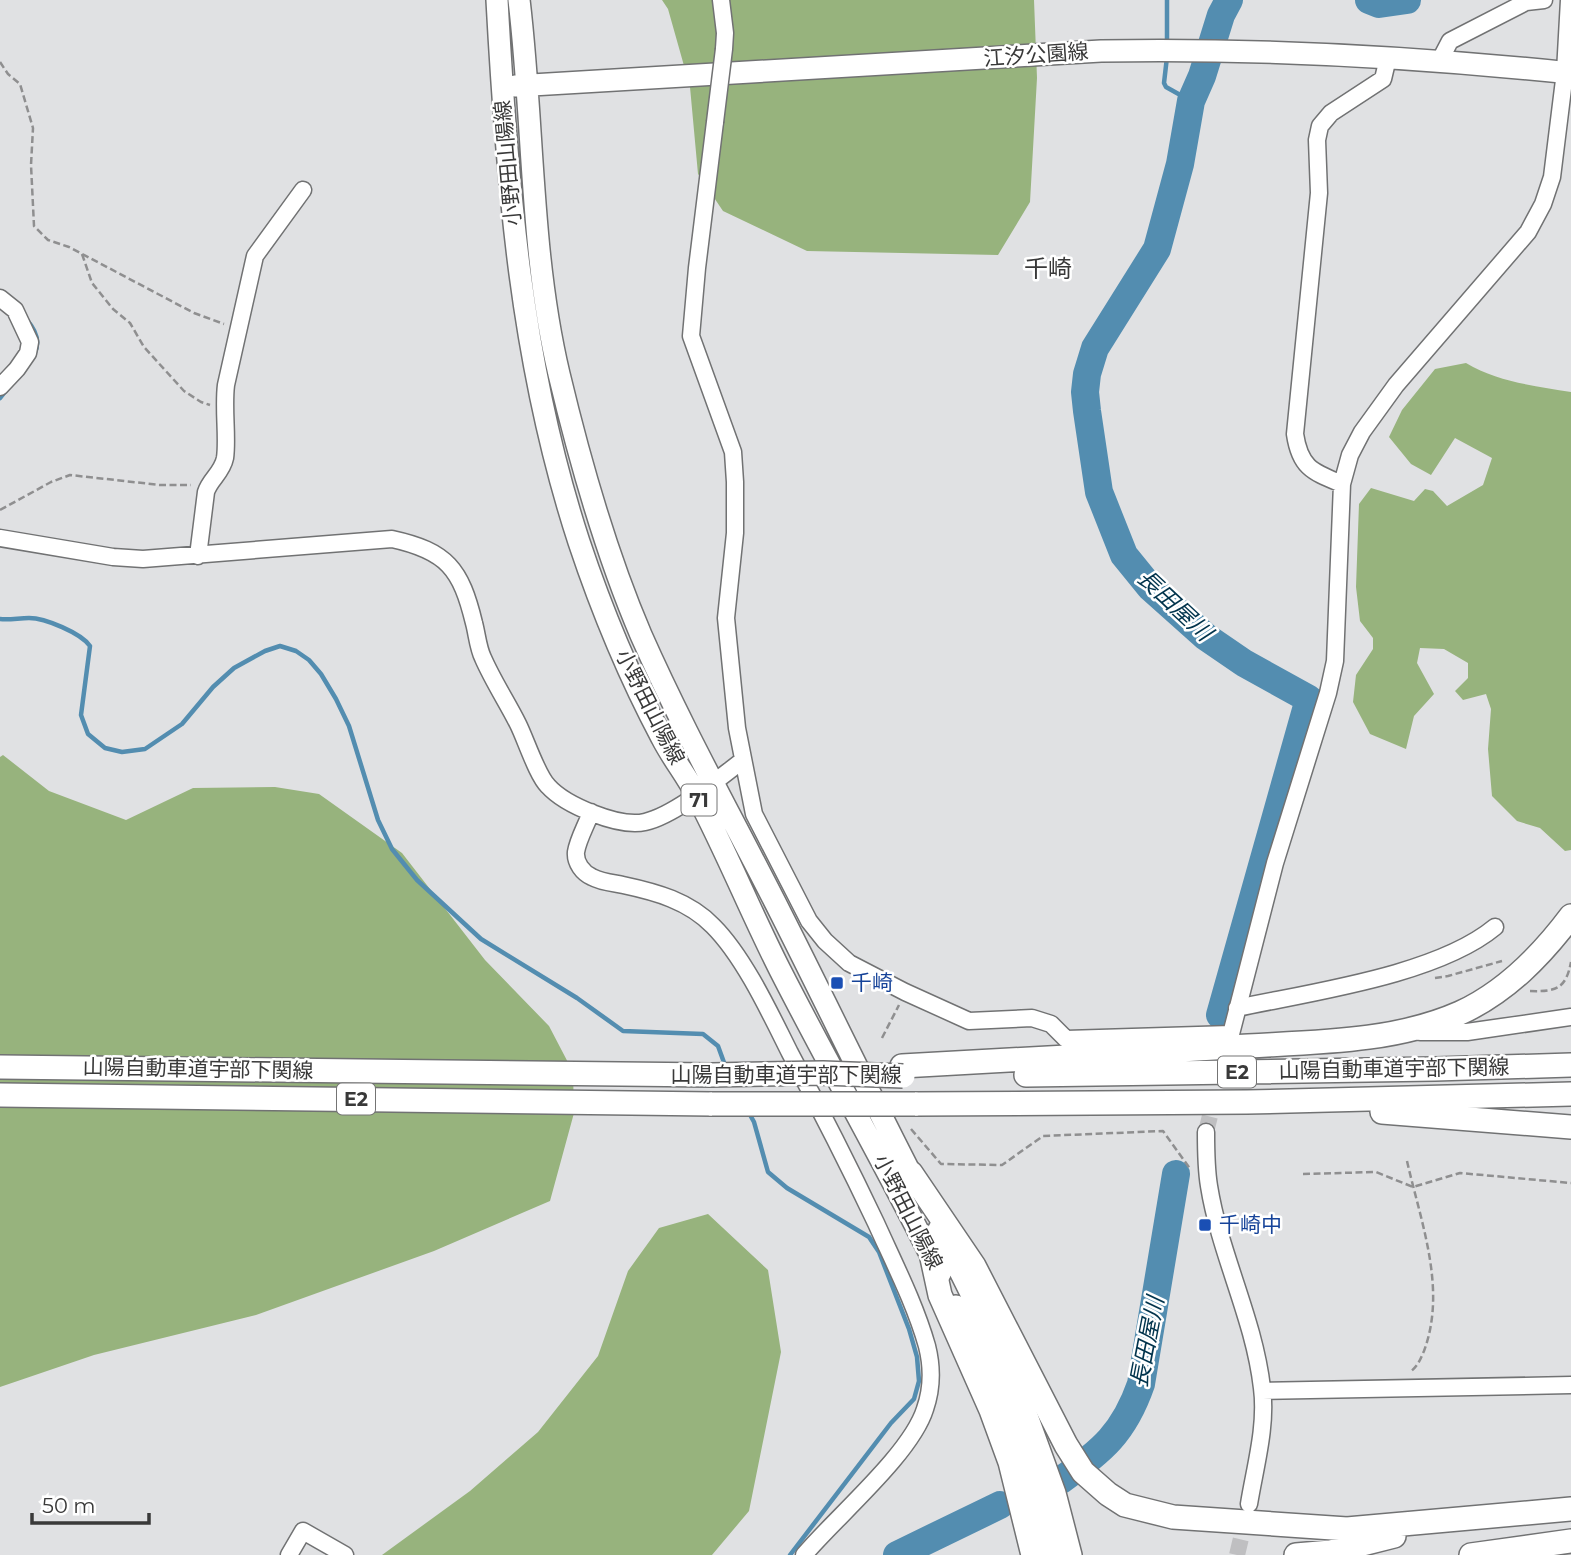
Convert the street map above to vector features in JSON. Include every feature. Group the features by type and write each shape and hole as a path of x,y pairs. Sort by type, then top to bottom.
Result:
{"highway":[{"path":"903,1071 1321,1042 1432,1024 1461,1013 1500,990 1535,959 1571,916"},
{"name":"山陽自動車道宇部下関線","path":"0,1067 711,1075 903,1071 1435,1069 1571,1065"},
{"name":"山陽自動車道宇部下関線","path":"0,1095 915,1104 1247,1102 1571,1094"},
{"path":"1247,1102 1571,1127"},
{"path":"911,1173 974,1266 1066,1445 1083,1472 1125,1505 1193,1519 1347,1529 1571,1509"},
{"path":"932,1258 940,1295 992,1410 1010,1462 1033,1555"},
{"path":"1296,1555 1331,1552 1462,1519"},
{"path":"1471,1555 1571,1541"}],"main road":[{"name":"小野田山陽線","path":"498,0 510,198 525,321 545,422 579,542 618,643 662,739 704,789 780,912 1014,1380 1055,1493 1071,1555"},
{"name":"小野田山陽線","path":"519,0 535,196 558,370 582,466 605,539 704,789 780,970 978,1350 1037,1496 1051,1555"},
{"name":"江汐公園線","path":"502,86 1147,50 1275,51 1568,73"}],"street":[{"path":"721,0 724,49 691,336 733,452 735,533 726,618 737,728 754,814 809,921 825,941 849,963 969,1021 1032,1018 1051,1024 1066,1039 1231,1034 1275,863 1328,693 1335,661 1342,484 1350,455 1362,432 1395,385 1528,232 1543,204 1552,177 1568,73 1569,0"},
{"path":"1439,62 1450,41 1526,2 1544,0"},
{"path":"1342,484 1306,466 1297,447 1295,434 1319,193 1317,140 1320,126 1331,113 1384,79 1388,58"},
{"path":"198,556 209,485 218,477 225,458 224,404 237,328 255,256 303,190"},
{"path":"0,298 15,310 30,342 22,361 0,387"},
{"path":"0,538 113,557 143,559 392,539 417,544 445,560 458,576 469,601 482,657 547,785 560,796 619,823 645,822 662,815 704,789 743,760"},
{"path":"592,812 576,851 577,861 583,871 593,878 644,890 699,912 731,947 765,1004 835,1137 895,1265 926,1344 931,1377 928,1398 911,1437 804,1555"},
{"path":"1237,1008 1377,977 1431,961 1477,942 1495,927"},
{"path":"1400,1031 1467,1032 1571,1017"},
{"path":"1206,1132 1208,1184 1220,1235 1254,1338 1263,1391 1262,1427 1249,1504"},
{"path":"1263,1391 1571,1385"},
{"path":"289,1555 303,1531 345,1555"}],"path":[{"path":"0,62 8,74 20,84 33,128 31,165 34,226 48,240 82,254 194,313 237,328"},
{"path":"82,254 92,283 113,309 130,323 144,347 184,391 201,402 214,406 224,404"},
{"path":"0,510 51,482 70,475 160,485 209,485"},
{"path":"1523,991 1542,992 1560,987 1565,983 1571,962"},
{"path":"882,1038 905,992"},
{"path":"911,1129 941,1164 1002,1165 1043,1136 1163,1131 1212,1200"},
{"path":"1387,1388 1417,1367 1432,1329 1434,1296 1430,1256 1407,1161"},
{"path":"1303,1174 1376,1172 1413,1188 1460,1173 1571,1183"}],"green space":[{"path":"662,0 1034,0 1037,78 1030,202 998,255 807,251 723,211 698,174 690,87 668,9"},
{"path":"1466,363 1504,379 1571,392 1571,850 1565,851 1540,828 1517,821 1492,796 1488,749 1491,709 1486,694 1463,700 1455,691 1468,678 1468,663 1444,649 1420,648 1417,663 1434,694 1414,716 1406,749 1370,734 1353,702 1356,675 1373,649 1373,638 1360,621 1356,587 1359,504 1371,488 1414,501 1425,489 1433,491 1447,506 1483,485 1492,458 1455,438 1431,475 1411,464 1389,437 1402,410 1435,369"},
{"path":"3,755 49,791 126,820 193,788 275,787 319,794 402,853 485,960 549,1026 573,1072 574,1113 550,1201 434,1251 256,1315 94,1355 0,1387 0,757"},
{"path":"708,1214 768,1270 781,1352 749,1511 712,1555 382,1555 470,1491 538,1432 598,1356 628,1271 659,1228"}],"waterway":[{"path":"1167,0 1167,45"},
{"name":"長田屋川","path":"1220,1015 1309,699 1244,663 1206,637 1150,587 1124,555 1099,492 1085,392 1095,348 1157,249 1180,164 1191,101 1202,76 1221,15 1229,0"},
{"name":"長田屋川","path":"1369,0 1379,4 1407,0"},
{"path":"1167,57 1164,83 1166,87 1191,101"},
{"path":"26,319 36,336 34,355"},
{"path":"0,398 7,389"},
{"path":"0,619 29,618 44,621 71,631 90,646 81,715 88,734 105,748 122,752 145,749 182,724 213,687 234,668 280,646 296,651 309,660 321,674 336,699 349,726 378,820 392,849 417,880 481,939 577,998 623,1031 703,1034 718,1046 726,1068"},
{"path":"749,1113 768,1172 787,1188 869,1237 879,1252 917,1357 919,1381 914,1399 891,1423 790,1555"},
{"name":"長田屋川","path":"1061,1480 1110,1440 1127,1416 1141,1384 1176,1174"},
{"name":"長田屋川","path":"897,1555 1000,1505"}],"tunnel":[{"path":"1206,1132 1223,1063"},
{"path":"1237,1555 1247,1513"}],"place":[{"name":"千崎","path":"837,983"},
{"name":"千崎中","path":"1205,1225"}],"district":[{"name":"千崎","path":"1048,269"}]}
